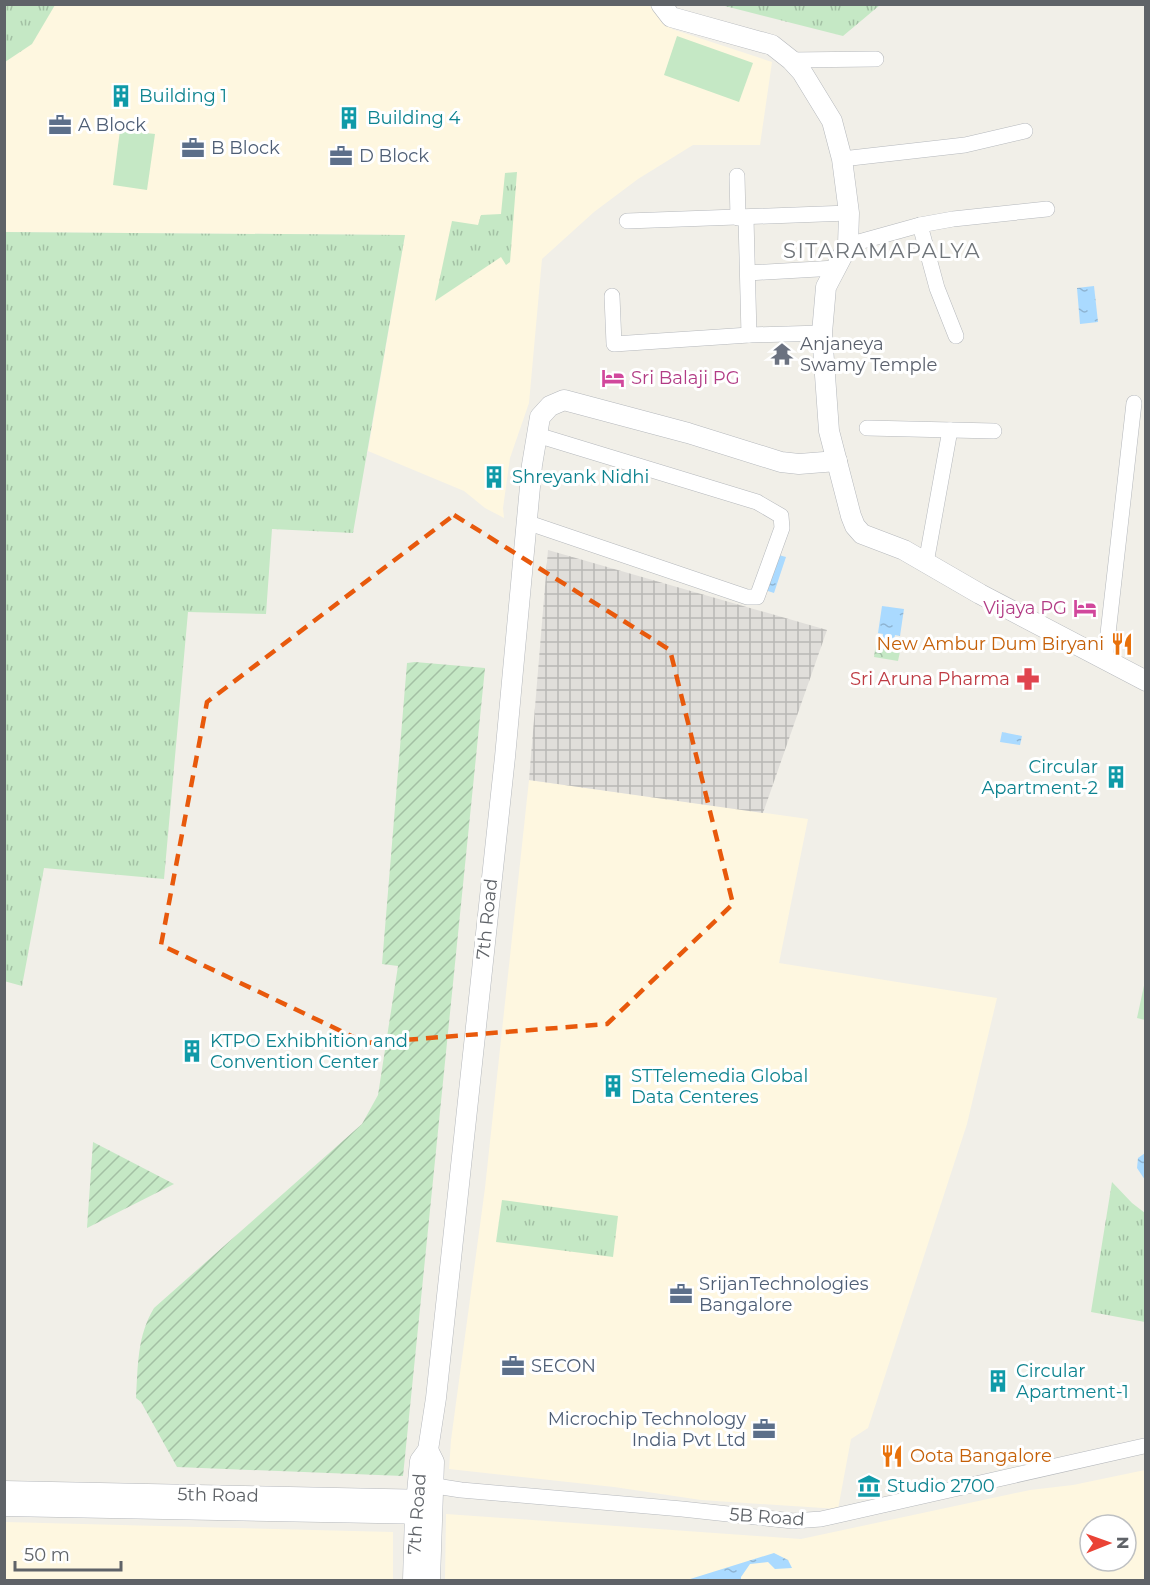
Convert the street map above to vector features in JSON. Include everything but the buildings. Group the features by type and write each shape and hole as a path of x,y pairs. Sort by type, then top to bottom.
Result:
{"street":[{"path":"661,4 671,16 772,45 802,72 832,121 842,159 849,213 848,245 826,286 822,333 829,430 855,526 862,534 904,550 980,594 1146,681"},
{"path":"791,60 876,58"},
{"path":"842,159 965,145 1025,131"},
{"path":"737,176 748,273 749,335"},
{"path":"848,245 920,225 953,219 1047,209"},
{"path":"627,221 849,213"},
{"path":"920,225 937,288 956,336"},
{"path":"748,273 836,267"},
{"path":"612,296 614,344 749,335 822,333"},
{"name":"7th Road","path":"430,1581 420,1461 428,1450 438,1374 505,757 531,465 540,417 550,406 564,400 688,433 781,462 798,464 837,461"},
{"path":"1105,660 1134,403"},
{"path":"867,428 994,431"},
{"path":"926,563 950,430"},
{"path":"526,522 747,597 757,597 782,528 781,516 757,502 537,435"},
{"name":"5B Road","path":"424,1499 461,1490 682,1509 799,1522 832,1517 1145,1446"},
{"name":"5th Road","path":"4,1491 62,1499"},
{"name":"5th Road","path":"4,1506 62,1499 424,1499"},
{"name":"7th Road","path":"413,1581 424,1499"}],"highlighted area":[{"path":"454,515 670,650 733,904 607,1024 366,1043 161,945 207,702"}],"shaded area":[{"path":"5,5 653,5 661,20 672,29 772,62 760,145 693,145 638,179 594,212 542,259 529,403 510,458 503,508 504,518 485,508 464,491 368,451 405,235 5,232"},
{"path":"548,550 827,630 763,813 529,780"},
{"path":"529,780 808,819 779,963 997,998 967,1124 868,1428 851,1439 838,1509 701,1500 614,1487 449,1469 485,1188"},
{"path":"1145,1470 1145,1580 445,1580 446,1514 801,1539 1030,1490 1073,1485"},
{"path":"5,1522 393,1532 393,1580 5,1580"}],"green space":[{"path":"5,4 55,5 32,44 5,62"},
{"path":"880,4 843,36 721,5"},
{"path":"677,36 753,63 739,102 664,75"},
{"path":"120,130 155,134 147,190 113,185"},
{"path":"517,172 510,262 506,265 501,257 435,301 452,221 478,225 481,215 501,214 505,173"},
{"path":"4,232 405,235 353,533 272,529 266,614 188,612 164,879 44,868 22,986 4,981"},
{"path":"876,643 901,647 898,661 874,657"},
{"path":"407,663 485,668 403,1476 177,1467 141,1402 136,1398 141,1340 148,1319 154,1308 362,1124 378,1095 398,966 382,964"},
{"path":"1145,981 1146,1020 1137,1018"},
{"path":"93,1142 174,1184 87,1228"},
{"path":"1112,1182 1145,1213 1145,1322 1091,1312"},
{"path":"502,1200 618,1216 613,1257 496,1242"}],"water":[{"path":"1094,286 1098,322 1080,324 1077,288"},
{"path":"768,552 786,557 774,593 756,587"},
{"path":"882,606 904,609 900,636 895,635 893,644 882,642 883,634 878,633"},
{"path":"1002,732 1022,736 1020,745 1000,742"},
{"path":"1145,1153 1145,1180 1137,1168 1138,1158"},
{"path":"774,1553 788,1560 792,1568 775,1569 768,1562 750,1564 741,1580 687,1580"}],"place":[{"name":"Building 1","path":"121,96"},
{"name":"Building 4","path":"349,118"},
{"name":"A Block","path":"60,125"},
{"name":"B Block","path":"193,148"},
{"name":"D Block","path":"341,156"},
{"name":"Anjaneya Swamy Temple","path":"782,354"},
{"name":"Sri Balaji PG","path":"613,378"},
{"name":"Shreyank Nidhi","path":"494,477"},
{"name":"Vijaya PG","path":"1085,608"},
{"name":"New Ambur Dum Biryani","path":"1122,644"},
{"name":"Sri Aruna Pharma","path":"1028,679"},
{"name":"Circular Apartment-2","path":"1116,777"},
{"name":"KTPO Exhibhition and Convention Center","path":"192,1051"},
{"name":"STTelemedia Global Data Centeres","path":"613,1086"},
{"name":"SrijanTechnologies Bangalore","path":"681,1294"},
{"name":"SECON","path":"513,1366"},
{"name":"Circular Apartment-1","path":"998,1381"},
{"name":"Microchip Technology India Pvt Ltd","path":"764,1429"},
{"name":"Oota Bangalore","path":"892,1456"},
{"name":"Studio 2700","path":"869,1486"}],"district":[{"name":"SITARAMAPALYA","path":"882,251"}]}
